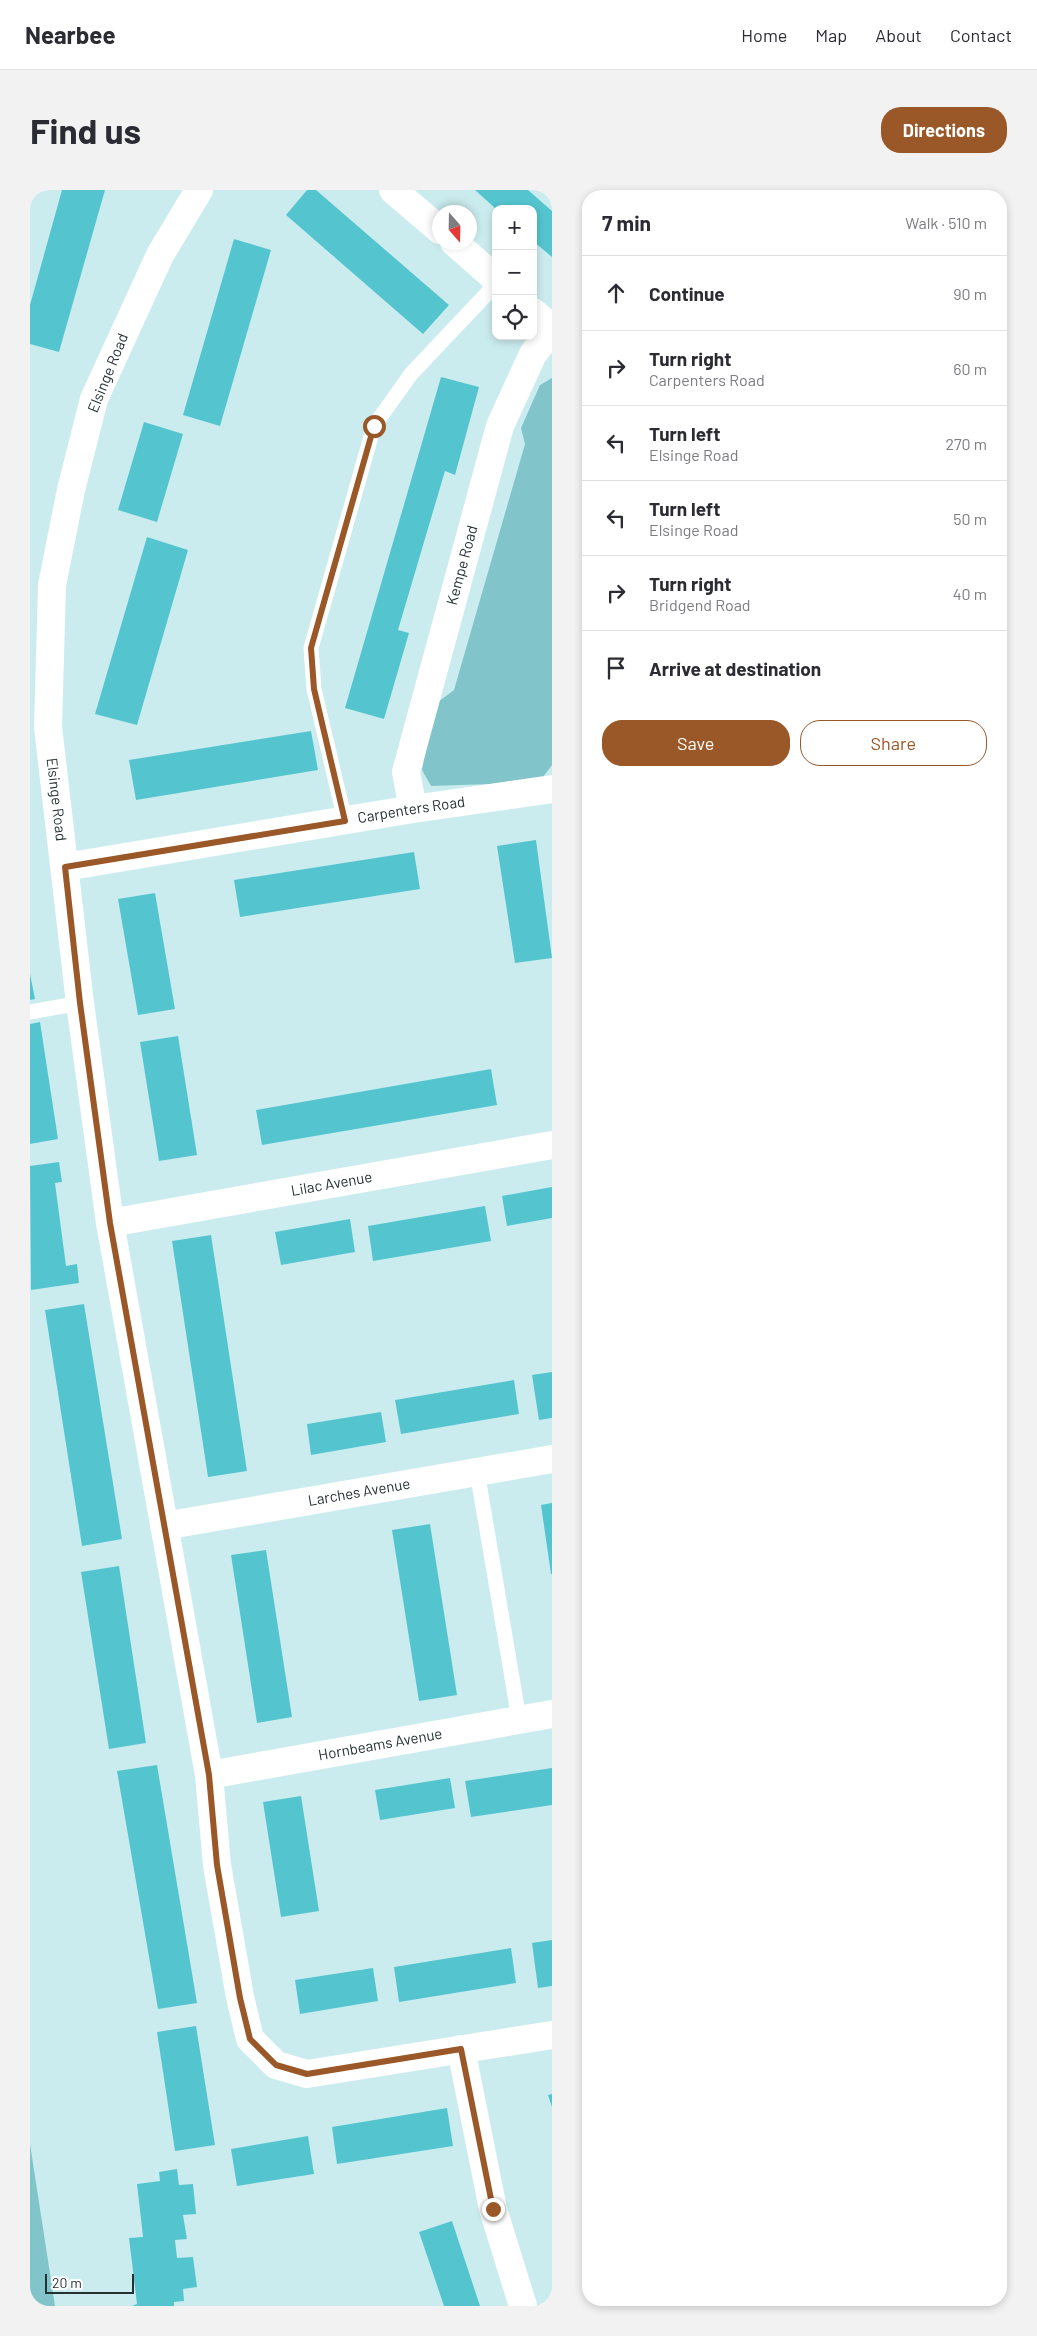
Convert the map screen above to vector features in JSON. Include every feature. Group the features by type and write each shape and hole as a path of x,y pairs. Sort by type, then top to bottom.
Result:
{"street":[{"name":"Elsinge Road","path":"199,190 160,255 94,399 71,490 52,586 48,728 80,1003 110,1223 209,1775 217,1865 240,1998 250,2039 276,2065 307,2074 552,2036"},
{"path":"394,190 432,223"},
{"path":"463,250 492,275"},
{"path":"537,316 552,329"},
{"name":"Kempe Road","path":"413,809 406,772 500,426 533,354 552,329"},
{"name":"Carpenters Road","path":"65,867 413,809 552,788"},
{"name":"Lilac Avenue","path":"110,1223 552,1145"},
{"name":"Larches Avenue","path":"164,1526 552,1459"},
{"name":"Hornbeams Avenue","path":"209,1775 552,1714"},
{"path":"461,2049 493,2209 523,2306"}],"lane":[{"path":"345,821 314,689 311,648 374,426 410,374 492,288"},
{"path":"30,1012 80,1003"},
{"path":"477,1471 519,1719"}],"shaded area":[{"path":"552,378 552,765 543,777 491,784 431,786 422,770 434,705 454,690 525,444 521,428 540,385"},
{"path":"30,2144 55,2306 30,2306"}],"building":[{"path":"62,190 105,190 59,352 30,344 30,305"},
{"path":"307,190 316,190 449,305 423,334 286,215"},
{"path":"475,190 528,190 552,211 552,257 537,244 537,205 492,205"},
{"path":"234,239 271,250 220,426 183,415"},
{"path":"441,377 479,387 455,475 445,471 398,630 409,633 384,719 345,708"},
{"path":"144,422 183,434 157,522 118,510"},
{"path":"147,537 188,550 137,725 95,714"},
{"path":"311,731 318,770 136,800 129,760"},
{"path":"536,840 552,958 515,963 497,846"},
{"path":"414,852 420,889 240,917 234,880"},
{"path":"155,893 175,1009 138,1015 118,899"},
{"path":"30,974 35,999 30,1000"},
{"path":"40,1022 58,1139 30,1144 30,1024"},
{"path":"178,1036 197,1155 159,1161 140,1042"},
{"path":"491,1069 497,1105 262,1145 256,1110"},
{"path":"59,1162 62,1182 55,1183 66,1266 77,1264 79,1283 31,1290 30,1166"},
{"path":"552,1187 552,1218 507,1226 502,1196"},
{"path":"485,1206 491,1241 373,1261 368,1226"},
{"path":"350,1219 355,1252 281,1265 275,1232"},
{"path":"211,1235 247,1471 208,1477 172,1241"},
{"path":"84,1304 122,1539 82,1546 45,1310"},
{"path":"552,1372 552,1418 539,1420 532,1375"},
{"path":"514,1380 519,1414 401,1434 395,1400"},
{"path":"381,1412 386,1442 311,1455 307,1424"},
{"path":"552,1503 552,1574 551,1574 541,1505"},
{"path":"430,1524 457,1695 419,1701 392,1530"},
{"path":"266,1550 292,1717 257,1723 231,1555"},
{"path":"119,1566 146,1743 109,1749 81,1572"},
{"path":"157,1765 197,2003 158,2009 117,1771"},
{"path":"552,1768 552,1805 471,1817 465,1781"},
{"path":"450,1778 455,1808 380,1820 375,1790"},
{"path":"301,1796 319,1911 281,1917 263,1802"},
{"path":"552,1940 552,1986 538,1988 532,1943"},
{"path":"511,1948 516,1983 399,2002 394,1967"},
{"path":"373,1968 378,2001 300,2014 295,1980"},
{"path":"196,2026 215,2145 175,2151 157,2032"},
{"path":"552,2094 552,2107 548,2095"},
{"path":"447,2108 453,2146 337,2164 332,2127"},
{"path":"308,2136 314,2174 237,2186 231,2149"},
{"path":"177,2169 179,2185 193,2184 196,2214 183,2215 187,2239 175,2240 177,2258 193,2257 197,2287 183,2289 184,2301 174,2302 174,2306 132,2306 137,2304 129,2238 143,2237 137,2184 160,2181 159,2172"},
{"path":"452,2221 480,2306 444,2306 419,2232"}],"route":[{"path":"374,426 311,648 314,689 345,821 65,867 80,1003 110,1223 209,1775 217,1865 240,1998 250,2039 276,2065 307,2074 461,2049 493,2209"}]}
